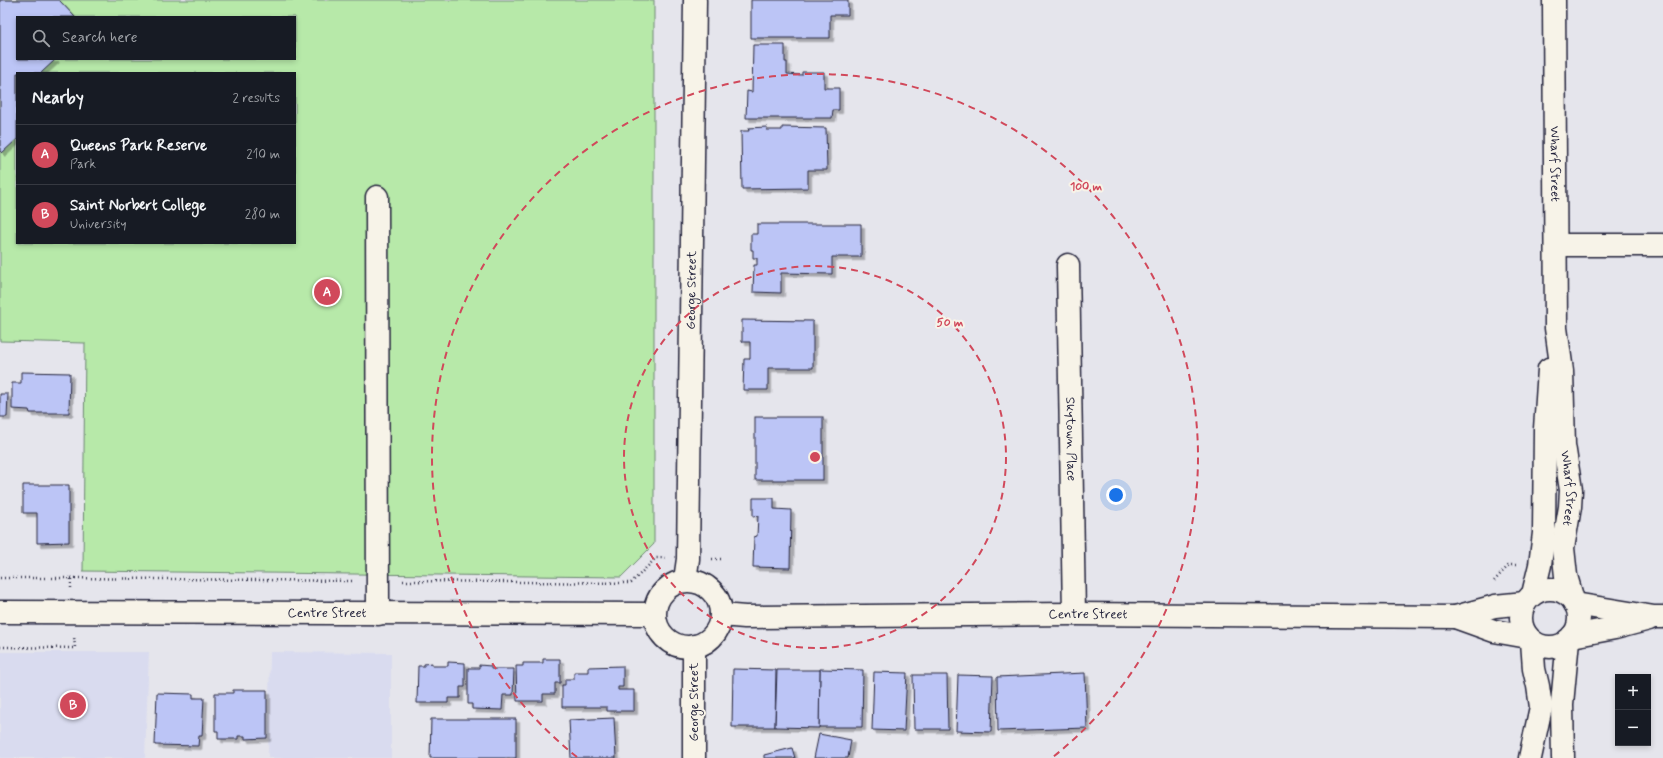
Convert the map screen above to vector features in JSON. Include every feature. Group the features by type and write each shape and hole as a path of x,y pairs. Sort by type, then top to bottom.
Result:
{"street":[{"name":"George Street","path":"685,580 688,559 695,0"},
{"name":"Wharf Street","path":"1554,0 1556,328 1562,371 1564,445 1571,490 1570,507 1565,529 1563,548 1566,576 1574,602"},
{"path":"377,197 378,614"},
{"path":"1556,245 1663,245"},
{"name":"Skytown Place","path":"1068,265 1074,614"},
{"name":"Wharf Street","path":"1529,599 1540,565 1544,533 1545,429 1552,339 1556,328"},
{"path":"685,580 698,582 708,587 715,594 720,604 721,615 719,626 705,643 684,647 675,645 667,640 660,632 656,624 654,614 656,604 661,594 668,587 685,580"},
{"path":"1530,639 1538,644 1554,647 1562,644 1576,632 1579,620 1578,609 1566,593 1553,589 1546,589 1529,599 1522,614 1522,626 1530,639 1541,707 1530,758"},
{"name":"Centre Street","path":"721,615 744,617 1074,614 1455,617 1495,606 1529,599"},
{"path":"1574,602 1659,617"},
{"name":"Centre Street","path":"0,612 654,614"},
{"name":"Centre Street","path":"1455,617 1494,631 1530,639"},
{"path":"1570,638 1659,617"},
{"path":"1563,758 1562,704 1570,638"},
{"name":"George Street","path":"694,646 694,758"}],"path":[{"path":"1494,588 1494,581 1509,565 1517,565"}],"shaded area":[{"path":"0,652 149,652 145,758 0,758"},
{"path":"270,652 391,653 391,758 268,758"}],"green space":[{"path":"0,0 654,0 654,544 621,577 83,571 85,343 0,341"}],"building":[{"path":"0,0 59,0 74,16 16,16 16,60 55,60 42,72 16,72 16,140 2,153 0,151"},
{"path":"751,0 848,0 848,15 830,15 830,38 751,38"},
{"path":"753,45 785,45 787,74 802,75 802,72 824,72 824,88 839,88 839,110 833,110 832,118 746,118 747,91 752,92"},
{"path":"767,127 767,130 782,130 782,127 826,128 827,170 808,170 808,188 742,189 741,131 749,131 748,128"},
{"path":"757,224 861,224 861,257 832,257 832,274 781,273 781,293 753,292 754,265 757,265 757,258 753,258 753,250 751,250 751,234 757,234"},
{"path":"742,320 813,321 813,368 768,368 768,390 743,390 744,359 750,359 750,342 742,342"},
{"path":"21,372 70,373 69,413 30,413 29,410 12,409 12,383 21,383"},
{"path":"0,394 8,394 7,417 0,417"},
{"path":"755,417 823,417 823,480 755,480"},
{"path":"23,485 69,485 69,542 37,543 37,513 23,513"},
{"path":"753,498 774,498 774,509 791,510 790,568 753,567 754,537 757,536 758,516 753,517"},
{"path":"543,659 560,659 560,683 555,683 555,694 543,694 543,701 517,701 516,666 523,666 523,663 543,663"},
{"path":"448,662 465,663 465,687 460,687 460,698 448,698 448,703 417,703 418,666 424,666 424,664 432,663 432,666 448,666"},
{"path":"479,665 491,666 491,669 514,669 513,695 503,695 502,710 472,709 472,704 468,704 468,668 479,668"},
{"path":"623,666 623,687 618,687 618,690 634,690 634,711 607,711 607,707 562,707 562,685 565,685 565,679 574,679 574,672 588,672 588,667"},
{"path":"733,669 776,670 775,727 732,727"},
{"path":"820,669 863,670 862,727 819,727"},
{"path":"777,670 820,670 819,728 775,727"},
{"path":"874,672 907,673 904,731 872,730"},
{"path":"1085,673 1087,728 998,731 997,677"},
{"path":"913,675 947,675 948,729 914,729"},
{"path":"958,675 993,676 991,732 956,731"},
{"path":"233,690 267,690 267,738 245,739 245,736 238,736 238,739 218,739 218,731 215,731 215,693 233,693"},
{"path":"157,693 193,694 193,698 204,698 202,736 199,736 198,746 155,745"},
{"path":"614,718 616,758 571,758 569,720"},
{"path":"431,719 516,719 516,758 430,758"},
{"path":"819,734 851,740 848,758 814,758"},
{"path":"792,748 795,758 764,758 764,755"}],"place":[{"name":"Queens Park Reserve","path":"327,292"},
{"name":"Saint Norbert College","path":"73,705"}]}
